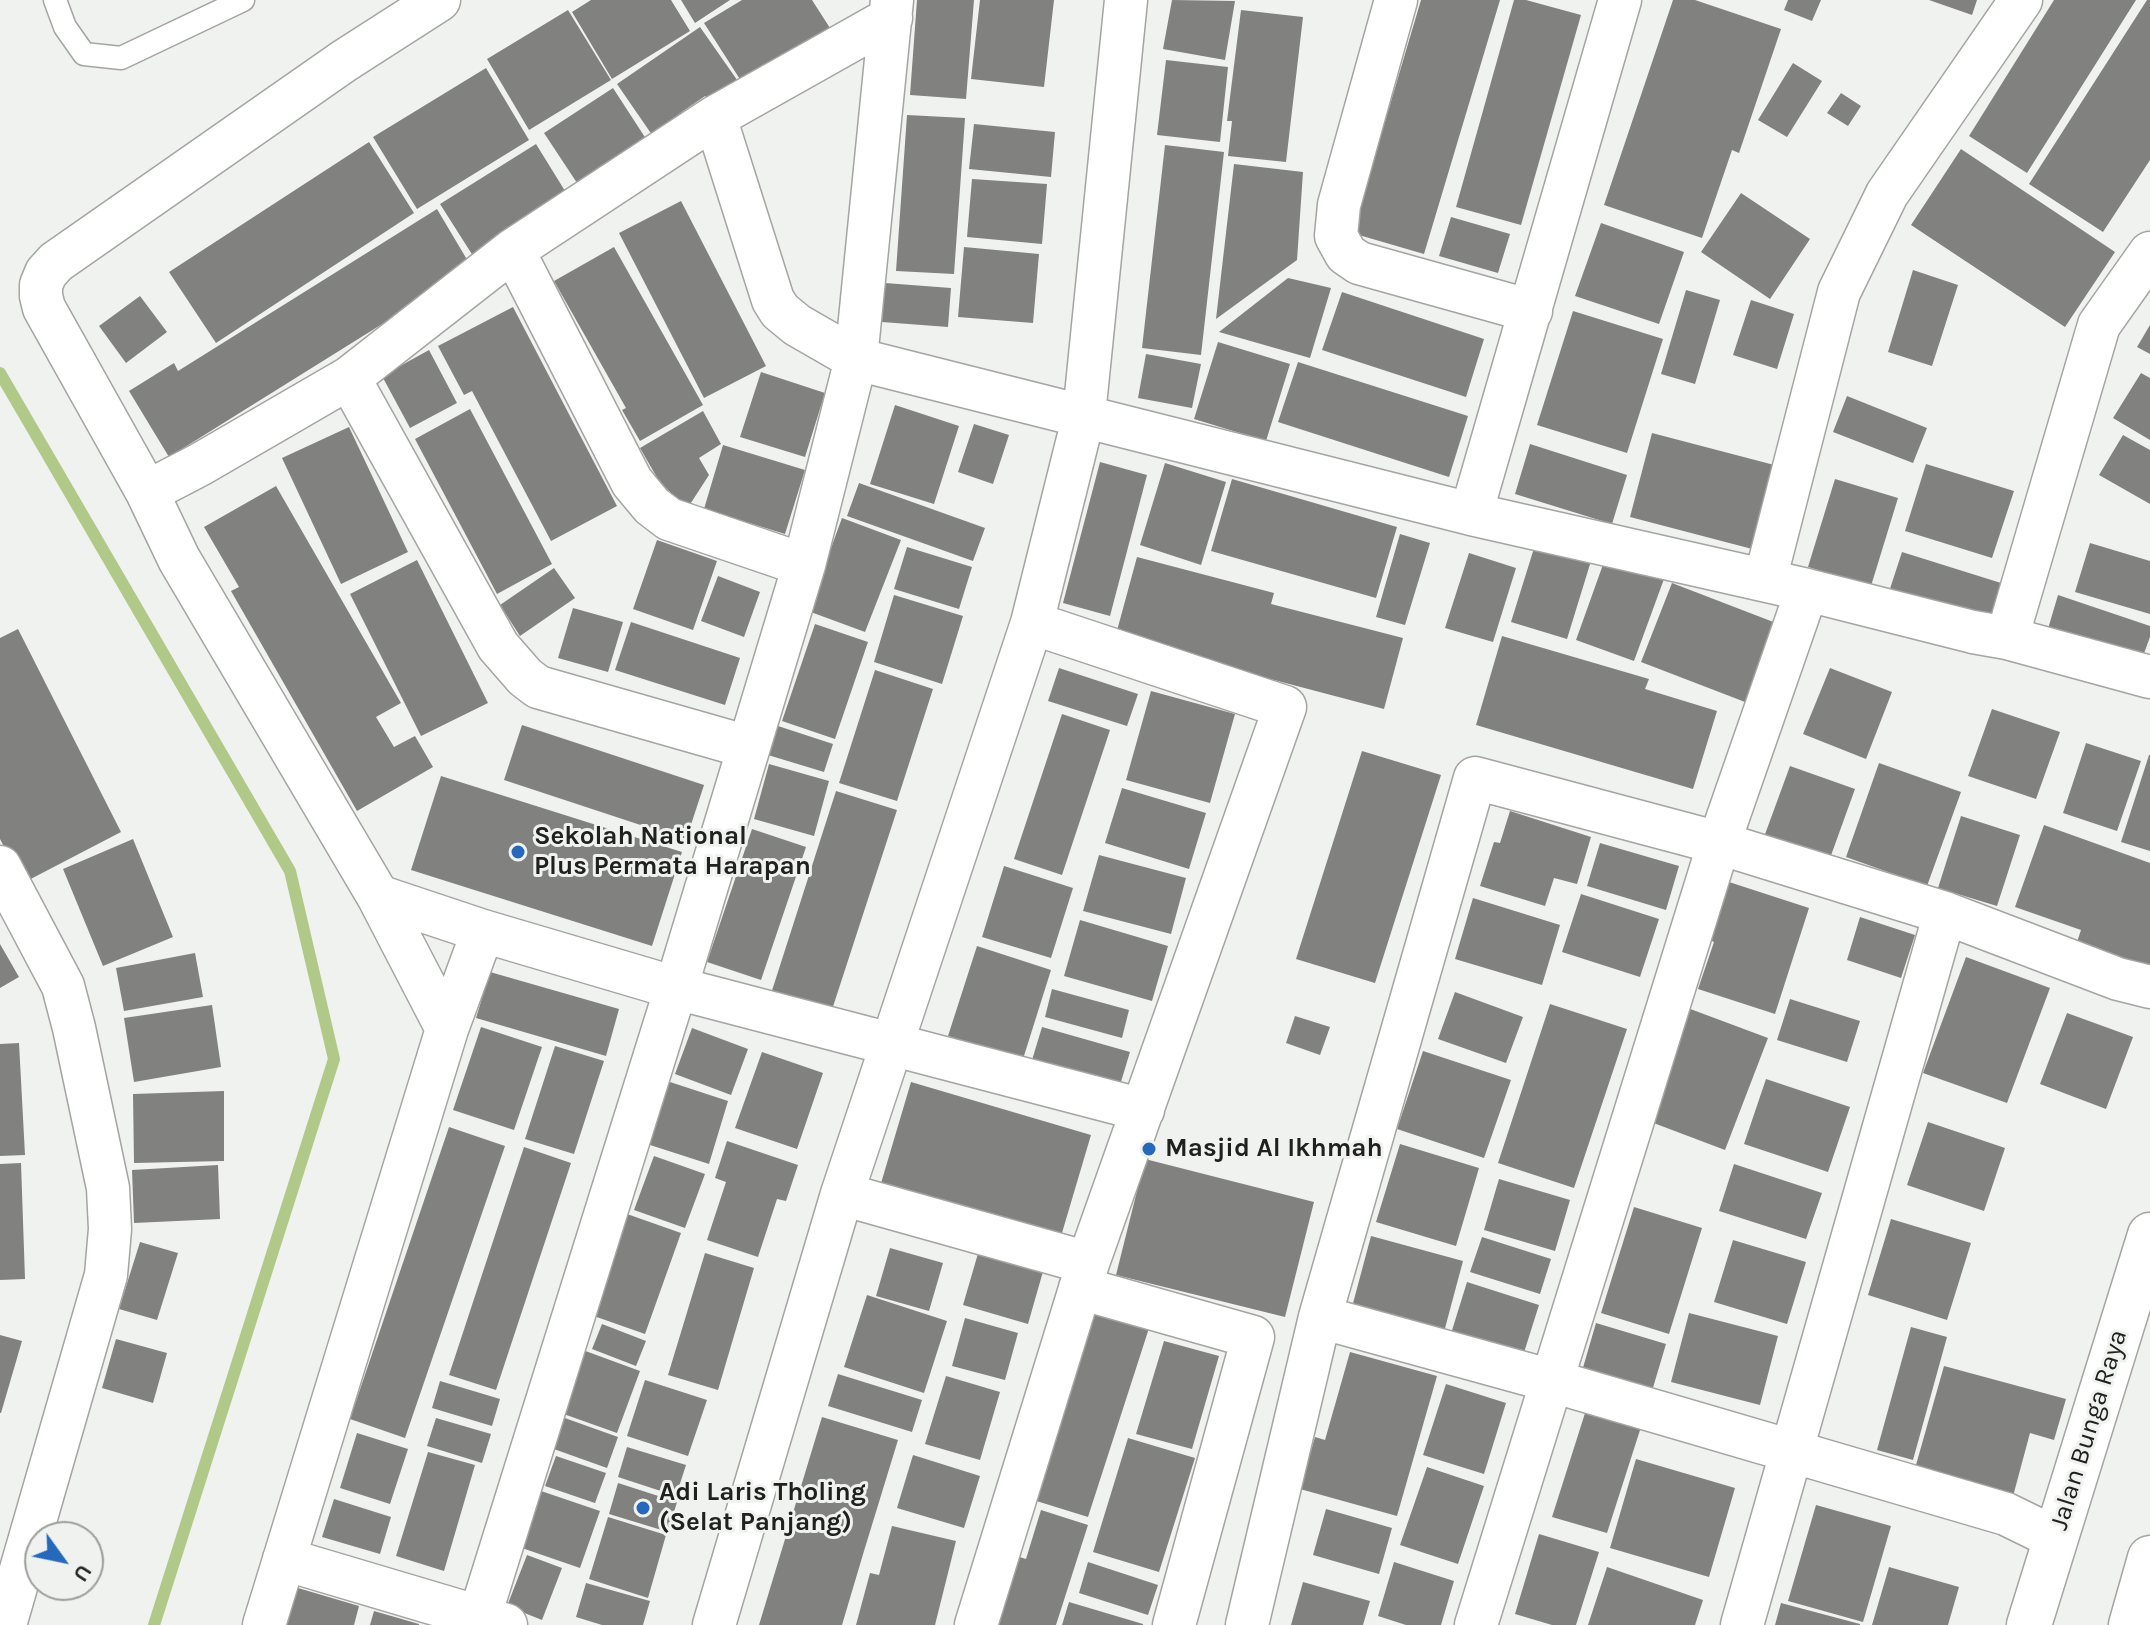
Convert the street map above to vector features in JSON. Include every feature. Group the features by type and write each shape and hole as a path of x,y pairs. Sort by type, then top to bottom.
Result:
{"main road":[{"name":"Jalan Bunga Raya","path":"2029,1625 2150,1235"},
{"path":"2131,1625 2150,1558"}],"street":[{"path":"439,0 344,61 56,262 41,285 44,308 147,492 179,559 378,896 447,1029"},
{"path":"714,1625 842,1194 1032,623 1084,415 1126,0"},
{"path":"1396,0 1339,205 1336,236 1346,254 1359,263 1531,311"},
{"path":"1471,514 1620,0"},
{"path":"1765,580 1839,292 1887,194 2021,0"},
{"path":"147,492 349,378 513,250 715,117 891,9"},
{"path":"284,1559 488,1622 804,565 856,359 891,9"},
{"path":"715,117 773,300 780,311 797,325 856,359 1471,514 2007,638 2150,677"},
{"path":"513,250 632,482 652,506 669,519 804,565"},
{"path":"2007,638 2099,325 2150,253"},
{"path":"349,378 498,646 525,677 538,687 748,747"},
{"path":"1476,1625 1719,843 1807,590"},
{"path":"976,1625 1084,1276 1285,707 1032,623"},
{"path":"1247,1625 1320,1317 1475,778 1719,843 1945,913 2118,979 2150,987"},
{"path":"0,867 63,986 108,1188 110,1229 106,1275 5,1625"},
{"path":"378,896 483,931 676,988 1143,1110"},
{"path":"1742,1625 1789,1451 1945,913"},
{"path":"264,1625 447,1029 483,931"},
{"path":"842,1194 1253,1337 1174,1625"},
{"path":"1320,1317 1552,1381 2006,1514 2055,1538"}],"lane":[{"path":"55,0 65,27 84,54 121,58 243,0"}],"building":[{"path":"591,0 671,0 690,31 612,79 572,12"},
{"path":"681,0 730,0 695,23"},
{"path":"742,0 812,0 830,28 743,84 704,23"},
{"path":"917,0 974,0 966,99 910,95"},
{"path":"980,0 1054,0 1044,87 971,79"},
{"path":"1172,0 1235,1 1225,60 1163,49"},
{"path":"1421,0 1500,0 1424,254 1352,233"},
{"path":"1514,0 1526,0 1581,15 1521,225 1456,207"},
{"path":"1673,0 1695,0 1781,29 1739,153 1732,150 1702,238 1604,205"},
{"path":"1788,0 1821,0 1812,21 1784,10"},
{"path":"1929,0 1977,0 1972,15"},
{"path":"2054,0 2136,0 2027,173 1969,136"},
{"path":"2147,0 2150,0 2150,160 2103,232 2029,184"},
{"path":"568,10 611,80 529,130 487,59"},
{"path":"1241,10 1303,17 1286,162 1228,156 1232,121 1227,121"},
{"path":"700,27 742,87 713,107 705,96 679,114 687,126 659,145 617,84"},
{"path":"1166,60 1228,67 1220,142 1157,135"},
{"path":"1793,63 1822,81 1787,137 1758,120"},
{"path":"486,68 529,140 417,209 373,137"},
{"path":"613,88 650,145 581,189 544,133"},
{"path":"1841,93 1861,106 1848,126 1827,113"},
{"path":"907,115 965,118 954,274 896,271"},
{"path":"974,124 1055,132 1051,177 969,169"},
{"path":"369,142 414,213 216,343 169,272"},
{"path":"536,144 570,199 475,259 440,204"},
{"path":"1165,145 1224,152 1201,355 1142,348"},
{"path":"1961,149 2115,252 2065,327 1911,225"},
{"path":"1234,164 1303,172 1297,260 1216,319"},
{"path":"972,179 1047,184 1042,244 967,237"},
{"path":"1741,193 1810,239 1770,299 1701,252"},
{"path":"681,201 766,366 704,398 619,233"},
{"path":"437,209 472,268 169,457 129,391 174,363 178,371"},
{"path":"1451,217 1510,234 1498,273 1439,256"},
{"path":"1601,223 1684,252 1659,324 1575,296"},
{"path":"614,247 703,405 640,441 622,410 626,408 554,281"},
{"path":"964,247 1039,254 1033,323 958,317"},
{"path":"1913,270 1958,285 1932,366 1888,352"},
{"path":"1288,278 1331,288 1310,358 1219,332"},
{"path":"885,283 951,288 948,327 882,322"},
{"path":"1686,290 1720,300 1695,384 1661,374"},
{"path":"1342,292 1484,339 1466,397 1322,350"},
{"path":"140,296 167,332 126,363 99,326"},
{"path":"1751,300 1794,314 1777,369 1733,355"},
{"path":"513,307 617,506 551,541 472,391 464,395 438,346"},
{"path":"1573,311 1663,339 1627,453 1537,425"},
{"path":"2150,325 2150,354 2137,347"},
{"path":"1218,342 1290,364 1266,441 1194,419"},
{"path":"429,350 457,403 410,428 382,376"},
{"path":"1146,354 1201,364 1192,408 1138,398"},
{"path":"1298,362 1468,416 1449,477 1278,422"},
{"path":"761,372 825,393 805,457 740,437"},
{"path":"2141,373 2150,378 2150,440 2113,418"},
{"path":"1847,396 1927,428 1913,463 1833,432"},
{"path":"895,405 959,426 934,504 870,484"},
{"path":"470,409 552,564 497,594 415,439"},
{"path":"703,411 721,444 699,458 709,475 687,509 659,481 640,448"},
{"path":"974,424 1009,435 993,484 958,472"},
{"path":"349,427 408,552 341,584 282,458"},
{"path":"1652,433 1778,466 1756,550 1630,517"},
{"path":"2123,435 2150,450 2150,504 2099,475"},
{"path":"1530,444 1627,475 1612,524 1515,494"},
{"path":"723,445 805,470 785,534 704,509"},
{"path":"1100,462 1147,475 1110,616 1063,603"},
{"path":"1165,463 1226,482 1201,565 1140,545"},
{"path":"1926,464 2014,491 1992,558 1905,531"},
{"path":"1232,479 1397,527 1376,598 1211,551"},
{"path":"1835,479 1898,498 1871,586 1808,567"},
{"path":"859,483 985,528 973,561 847,516"},
{"path":"276,486 401,703 376,717 394,747 415,736 433,767 357,811 231,591 239,587 204,527"},
{"path":"842,518 901,540 865,632 808,611"},
{"path":"1400,534 1430,543 1405,625 1376,617"},
{"path":"657,540 717,561 693,630 633,609"},
{"path":"2090,543 2150,561 2150,614 2075,592"},
{"path":"1535,545 1591,561 1567,639 1511,622"},
{"path":"907,547 972,567 959,609 894,589"},
{"path":"1902,552 2001,583 1986,632 1886,601"},
{"path":"1469,553 1516,568 1493,642 1445,628"},
{"path":"1137,557 1274,593 1271,604 1403,638 1384,709 1115,638"},
{"path":"1605,559 1664,579 1634,661 1576,640"},
{"path":"417,560 488,703 421,736 350,594"},
{"path":"554,568 575,598 520,636 500,605"},
{"path":"718,576 760,592 744,637 701,621"},
{"path":"1672,583 1776,623 1745,702 1641,662"},
{"path":"894,595 963,616 942,684 874,662"},
{"path":"2058,595 2150,626 2150,637 2139,667 2045,639"},
{"path":"573,608 623,622 608,672 558,658"},
{"path":"631,622 740,658 725,705 615,670"},
{"path":"815,624 868,642 835,739 782,721"},
{"path":"18,629 121,832 23,883 0,839 0,638"},
{"path":"1502,636 1649,679 1645,689 1717,711 1693,789 1476,725"},
{"path":"1059,668 1138,694 1127,726 1048,701"},
{"path":"1830,668 1892,692 1866,759 1803,734"},
{"path":"875,670 933,689 897,801 839,783"},
{"path":"1151,691 1235,714 1210,803 1126,780"},
{"path":"1992,709 2060,732 2036,799 1968,776"},
{"path":"1062,714 1110,730 1062,875 1014,859"},
{"path":"522,725 704,785 686,840 504,780"},
{"path":"778,726 833,744 824,772 768,755"},
{"path":"2086,743 2141,761 2117,831 2063,813"},
{"path":"1362,751 1441,775 1375,983 1296,959"},
{"path":"2150,755 2150,851 2121,842"},
{"path":"1879,763 1961,792 1927,886 1846,857"},
{"path":"769,764 829,781 814,836 754,819"},
{"path":"1790,766 1855,789 1829,861 1764,837"},
{"name":"Sekolah National Plus Permata Harapan","path":"441,776 682,852 652,946 411,870"},
{"path":"1122,788 1206,813 1189,869 1105,843"},
{"path":"836,791 897,810 828,1022 768,1003"},
{"path":"1510,811 1591,837 1577,884 1554,878 1545,906 1480,886 1494,842 1500,843"},
{"path":"1961,816 2020,835 1997,906 1938,888"},
{"path":"2044,825 2150,863 2150,969 2077,942 2081,930 2015,907"},
{"path":"752,829 806,847 761,980 707,962"},
{"path":"133,839 173,937 103,966 63,869"},
{"path":"1600,843 1679,866 1666,910 1587,886"},
{"path":"1099,855 1186,878 1171,934 1083,911"},
{"path":"1004,866 1073,888 1051,958 982,937"},
{"path":"1729,882 1809,908 1775,1014 1698,989"},
{"path":"1581,894 1659,919 1640,977 1562,952"},
{"path":"1473,898 1560,925 1542,985 1455,959"},
{"path":"1860,917 1915,935 1901,978 1847,960"},
{"path":"1080,920 1168,946 1152,1001 1064,976"},
{"path":"0,944 19,977 0,988"},
{"path":"977,946 1051,970 1023,1059 948,1036"},
{"path":"195,953 203,997 124,1011 116,968"},
{"path":"1966,957 2050,988 2007,1103 1923,1073"},
{"path":"490,972 619,1009 606,1056 476,1018"},
{"path":"1052,989 1129,1010 1122,1038 1045,1017"},
{"path":"1455,992 1523,1017 1506,1063 1438,1039"},
{"path":"1790,999 1860,1021 1847,1062 1777,1040"},
{"path":"1550,1004 1627,1029 1574,1188 1498,1163"},
{"path":"212,1005 221,1067 134,1082 124,1018"},
{"path":"1685,1007 1768,1038 1725,1150 1643,1119"},
{"path":"2067,1013 2133,1037 2106,1109 2040,1084"},
{"path":"1295,1016 1330,1027 1320,1055 1286,1043"},
{"path":"481,1027 542,1047 514,1130 453,1110"},
{"path":"1042,1027 1130,1052 1117,1095 1029,1070"},
{"path":"692,1028 748,1049 731,1095 675,1074"},
{"path":"19,1043 25,1155 0,1156 0,1044"},
{"path":"555,1046 604,1061 574,1154 525,1139"},
{"path":"1423,1051 1511,1080 1484,1158 1397,1129"},
{"path":"762,1052 823,1073 797,1149 735,1128"},
{"path":"1766,1079 1850,1107 1828,1172 1744,1144"},
{"path":"667,1081 728,1101 709,1164 647,1144"},
{"path":"911,1082 1091,1135 1059,1243 879,1190"},
{"path":"224,1091 224,1161 134,1163 133,1094"},
{"path":"1928,1122 2005,1148 1984,1211 1907,1185"},
{"path":"449,1127 505,1146 405,1438 350,1419"},
{"path":"727,1141 798,1165 786,1201 777,1199 758,1257 707,1240 726,1182 715,1178"},
{"path":"1400,1144 1479,1168 1456,1246 1376,1222"},
{"path":"524,1147 571,1163 496,1390 449,1375"},
{"path":"654,1156 705,1174 685,1228 634,1210"},
{"path":"1145,1159 1314,1202 1285,1317 1116,1275"},
{"path":"21,1163 25,1279 0,1280 0,1164"},
{"path":"1734,1164 1822,1193 1806,1239 1719,1211"},
{"path":"218,1165 220,1219 134,1223 132,1170"},
{"path":"1499,1179 1570,1200 1555,1251 1484,1230"},
{"path":"1634,1207 1702,1228 1669,1334 1601,1313"},
{"path":"627,1214 681,1233 645,1334 591,1315"},
{"path":"1891,1219 1971,1243 1947,1320 1868,1295"},
{"path":"1371,1236 1463,1261 1444,1332 1352,1307"},
{"path":"1482,1237 1551,1259 1540,1294 1470,1272"},
{"path":"1733,1240 1806,1262 1787,1324 1714,1302"},
{"path":"140,1242 178,1253 157,1320 119,1309"},
{"path":"890,1248 943,1263 929,1311 876,1296"},
{"path":"979,1250 1044,1268 1028,1324 963,1305"},
{"path":"705,1253 754,1268 718,1390 668,1375"},
{"path":"1467,1282 1539,1305 1521,1362 1449,1340"},
{"path":"867,1295 947,1321 924,1393 844,1367"},
{"path":"1094,1303 1151,1322 1088,1517 1030,1499"},
{"path":"1689,1313 1778,1336 1760,1405 1671,1382"},
{"path":"965,1318 1018,1333 1005,1380 952,1366"},
{"path":"1596,1323 1666,1344 1652,1391 1582,1371"},
{"path":"602,1324 646,1341 636,1366 592,1349"},
{"path":"1911,1327 1947,1337 1913,1460 1877,1450"},
{"path":"0,1335 22,1341 1,1413 0,1413"},
{"path":"116,1339 167,1353 153,1403 102,1388"},
{"path":"1164,1341 1219,1356 1192,1449 1136,1434"},
{"path":"580,1349 640,1371 617,1433 558,1412"},
{"path":"1350,1352 1437,1376 1397,1516 1300,1489 1315,1437 1325,1440"},
{"path":"1944,1366 2066,1399 2054,1440 2030,1433 2012,1500 1914,1472"},
{"path":"838,1374 922,1400 912,1432 828,1406"},
{"path":"946,1376 1000,1392 980,1460 925,1444"},
{"path":"645,1380 707,1400 688,1456 627,1436"},
{"path":"440,1381 500,1399 492,1426 432,1408"},
{"path":"1446,1384 1506,1403 1484,1474 1423,1455"},
{"path":"1586,1410 1641,1427 1607,1533 1552,1517"},
{"path":"562,1417 618,1437 607,1468 551,1448"},
{"path":"822,1417 898,1440 842,1625 759,1625"},
{"path":"436,1418 491,1434 482,1463 427,1446"},
{"path":"357,1433 408,1449 390,1504 340,1488"},
{"path":"1128,1438 1195,1458 1159,1572 1093,1552"},
{"path":"627,1447 686,1465 676,1496 618,1477"},
{"path":"428,1452 475,1465 444,1571 396,1556"},
{"path":"913,1455 980,1476 964,1528 897,1508"},
{"path":"556,1456 606,1473 595,1503 545,1486"},
{"path":"1636,1459 1735,1488 1709,1577 1610,1548"},
{"path":"1427,1467 1484,1486 1458,1564 1400,1545"},
{"name":"Adi Laris Tholing (Selat Panjang)","path":"618,1483 677,1502 668,1532 609,1514"},
{"path":"541,1491 600,1511 580,1568 522,1548"},
{"path":"334,1499 391,1517 380,1554 322,1537"},
{"path":"1816,1505 1891,1526 1863,1622 1788,1601"},
{"path":"1326,1509 1392,1528 1379,1574 1313,1555"},
{"path":"1041,1510 1088,1525 1056,1625 993,1625 1016,1556 1026,1559"},
{"path":"608,1517 666,1535 648,1598 589,1579"},
{"path":"892,1526 956,1541 935,1625 856,1625 870,1573 879,1575"},
{"path":"1539,1534 1599,1552 1576,1625 1552,1625 1515,1614"},
{"path":"527,1555 562,1568 542,1620 507,1606"},
{"path":"1088,1562 1158,1585 1148,1615 1079,1593"},
{"path":"1394,1562 1454,1581 1441,1625 1406,1625 1378,1616"},
{"path":"1607,1567 1703,1600 1695,1625 1588,1625"},
{"path":"1889,1567 1959,1587 1948,1625 1872,1625"},
{"path":"1303,1582 1370,1601 1363,1625 1291,1625"},
{"path":"586,1583 650,1601 643,1625 602,1625 576,1617"},
{"path":"298,1588 359,1606 354,1625 287,1625"},
{"path":"1069,1602 1143,1624 1143,1625 1062,1625"},
{"path":"1781,1603 1860,1624 1860,1625 1775,1625"},
{"path":"374,1611 419,1624 419,1625 370,1625"}],"waterway":[{"path":"0,373 290,871 334,1059 154,1625"}],"place":[{"name":"Sekolah National Plus Permata Harapan","path":"518,852"},
{"name":"Masjid Al Ikhmah","path":"1149,1149"},
{"name":"Adi Laris Tholing (Selat Panjang)","path":"643,1508"}]}
